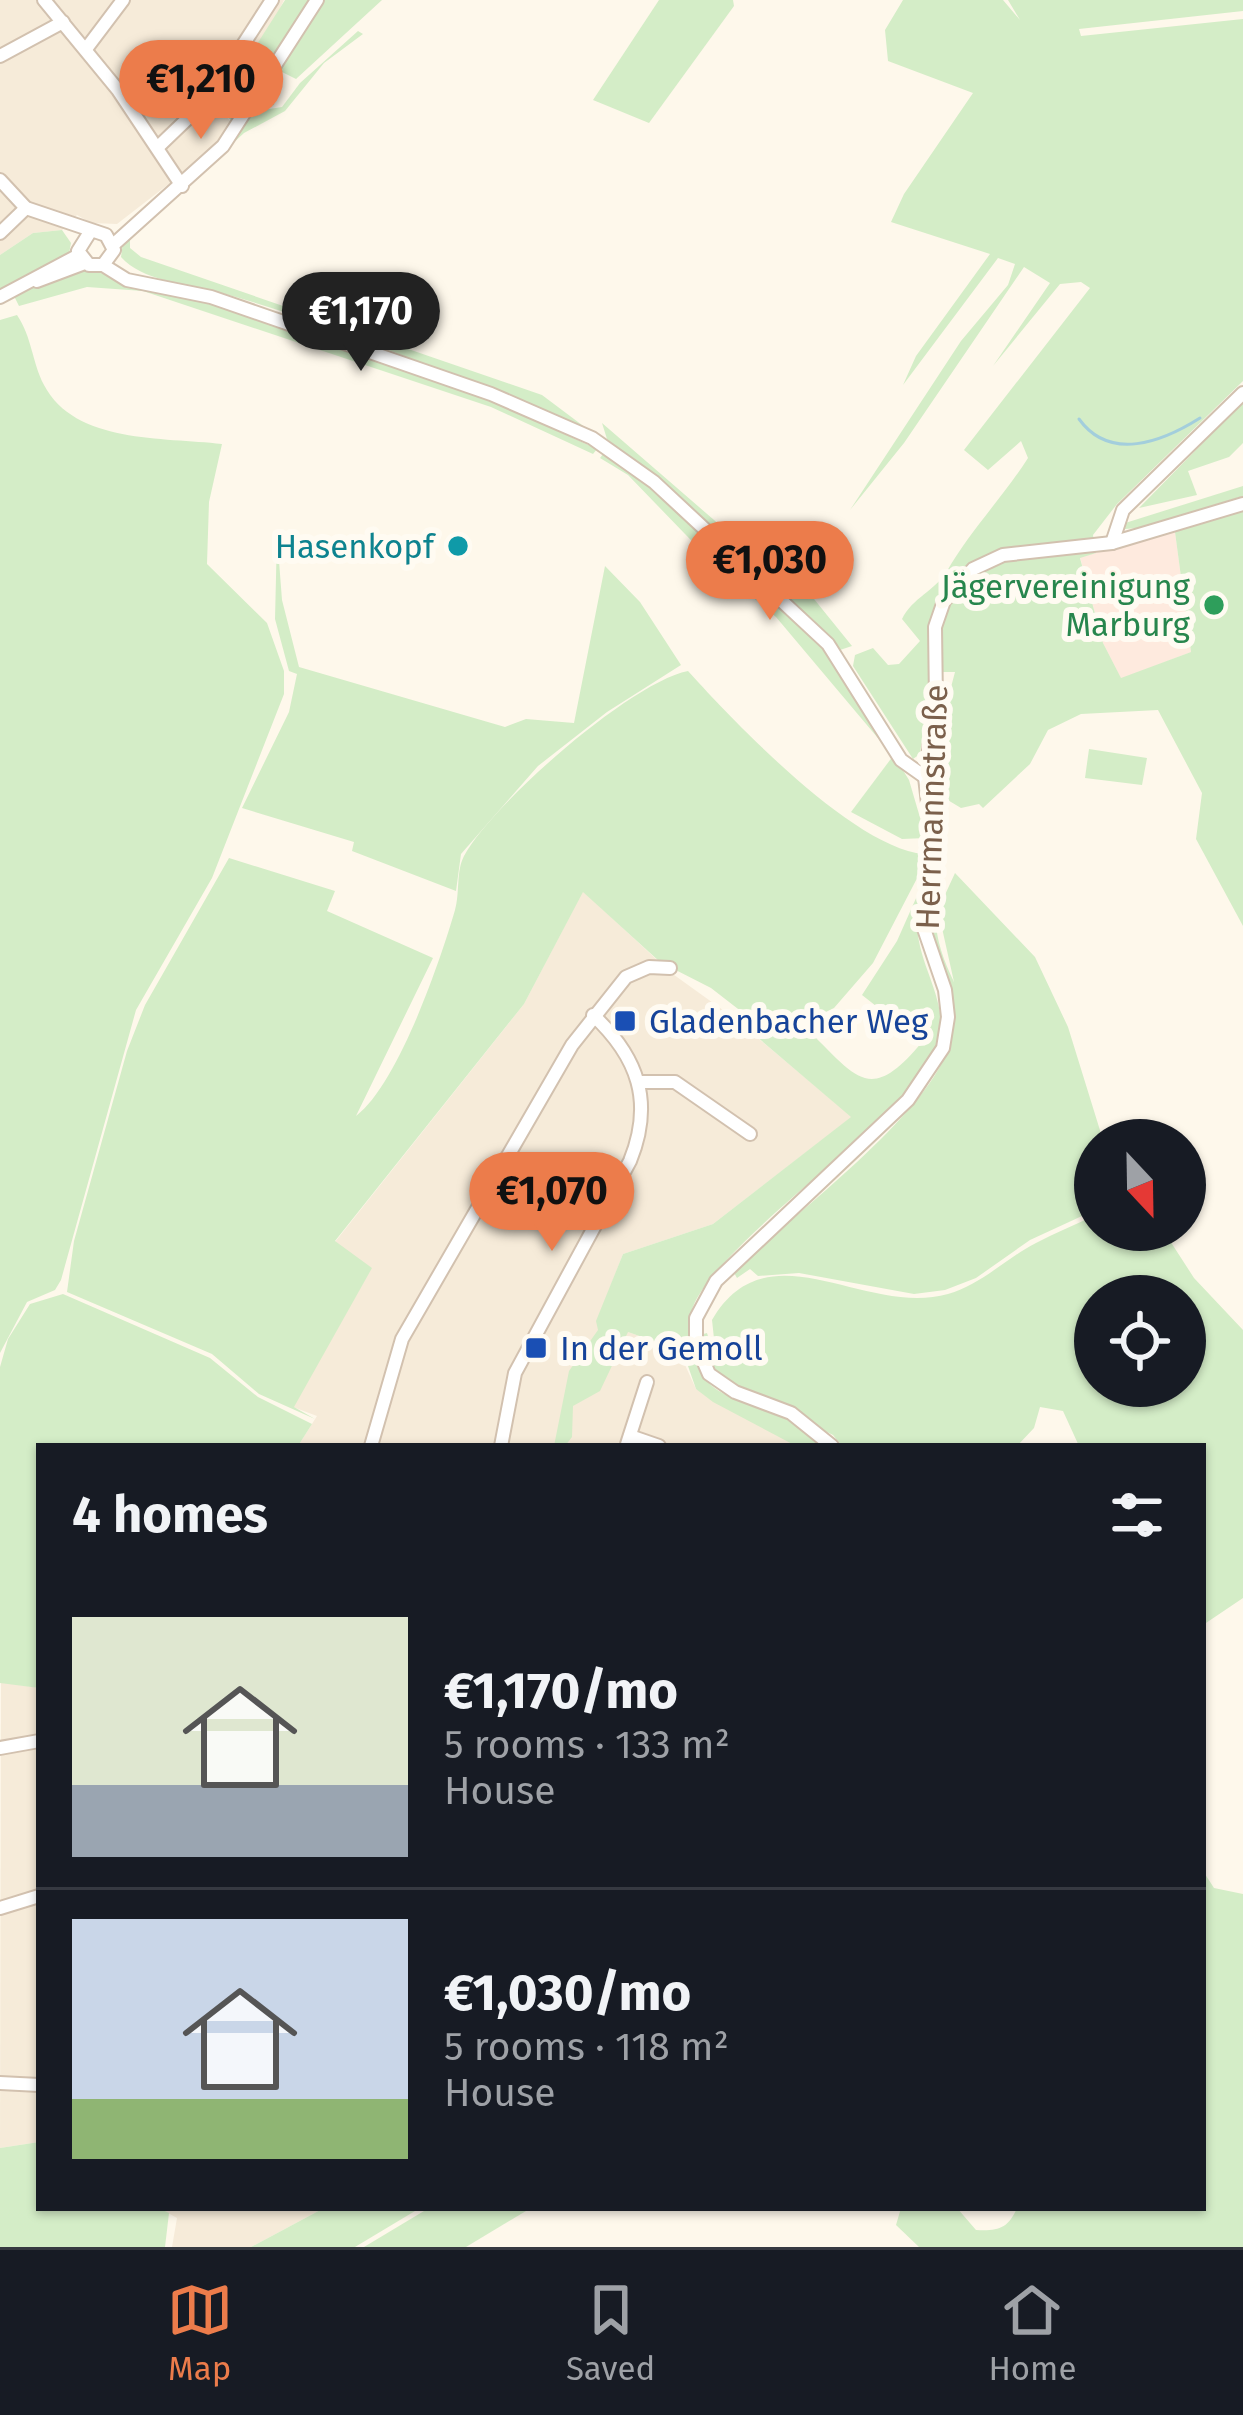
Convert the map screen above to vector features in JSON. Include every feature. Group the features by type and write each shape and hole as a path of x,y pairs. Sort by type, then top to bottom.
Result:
{"street":[{"path":"44,0 86,49 182,186"},
{"path":"86,49 123,0"},
{"path":"158,147 208,99 272,0"},
{"path":"0,297 84,248 109,250 182,186 223,146 316,0"},
{"path":"0,56 63,22"},
{"path":"0,180 26,208 55,218 84,248 109,250"},
{"path":"0,233 26,208"},
{"path":"109,250 127,280 211,297 491,394 605,447 653,482 828,644 901,760 925,777"},
{"path":"1112,543 1123,510 1243,393"},
{"name":"Herrmannstraße","path":"828,1443 791,1414 714,1379 699,1357 696,1318 716,1282 835,1174 908,1100 940,1058 948,1017 922,923 935,866 925,777 936,702 935,627 954,587 979,565 1004,555 1112,543 1243,505"},
{"path":"372,1443 386,1381 421,1301 593,1015 626,977 649,967 670,968"},
{"path":"502,1443 515,1373 636,1145 643,1109 640,1082 629,1053 593,1015"},
{"path":"640,1082 676,1082 750,1134"},
{"path":"628,1440 647,1382"},
{"path":"0,1748 36,1742"},
{"path":"0,1908 36,1897"},
{"path":"0,2084 36,2085"}],"shaded area":[{"path":"0,0 284,0 266,38 217,106 231,122 210,152 117,224 91,223 77,215 62,230 33,233 0,255"},
{"path":"1175,532 1191,652 1121,679 1103,643 1080,557"},
{"path":"583,891 670,972 734,1018 852,1117 713,1224 623,1254 597,1321 662,1344 675,1343 696,1389 808,1443 300,1443 317,1416 293,1407 371,1269 335,1242 524,1004"},
{"path":"1,1682 36,1688 36,2142 0,2148"},
{"path":"164,2211 318,2211 251,2247 172,2247 177,2218"}],"green space":[{"path":"285,0 309,0 231,120 217,107"},
{"path":"320,0 382,0 296,79 278,70 274,105 263,107 259,93"},
{"path":"659,0 733,0 734,6 649,123 593,100"},
{"path":"903,0 1003,0 1020,20 1008,0 1243,0 1243,11 1079,29 1081,36 1243,19 1243,381 1117,504 1093,535 1096,553 1080,558 1103,643 1121,678 1191,652 1175,532 1243,510 1243,926 1196,839 1202,793 1158,710 1081,714 1048,730 1030,764 983,808 979,804 961,808 936,793 939,733 955,672 931,672 920,754 913,759 853,666 855,655 873,648 888,665 899,664 920,641 902,619 942,578 1028,458 1021,441 988,470 964,450 1090,288 1081,282 1060,284 993,366 1050,283 1024,267 904,443 850,510 961,341 1008,285 1015,264 998,258 903,385 916,356 990,254 891,222 904,194 973,93 888,61 885,30"},
{"path":"358,31 363,34 324,63 285,111 244,133 215,160 250,112 282,107 300,83"},
{"path":"214,161 130,239 130,248 141,257 542,395 586,428 309,320 152,276 130,265 121,257 123,241"},
{"path":"62,230 71,243 68,259 0,290 0,255 33,233"},
{"path":"85,269 217,303 466,389 597,449 593,454 491,407 143,291 87,287 19,306 13,294"},
{"path":"17,315 44,385 77,418 122,434 222,444 209,502 207,564 267,623 284,671 284,694 212,878 136,1010 61,1280 55,1290 27,1302 0,1353 0,320"},
{"path":"1243,402 1243,443 1229,457 1188,471 1197,495 1139,508"},
{"path":"602,423 783,579 793,573 852,646 840,650 669,488 607,439"},
{"path":"606,450 634,469 826,647 909,780 926,838 902,839 851,812 893,756 776,617 714,564 628,475 600,458"},
{"path":"1243,486 1243,496 1139,528 1125,529 1122,524"},
{"path":"277,535 282,600 299,667 505,727 526,719 574,723 605,566 640,602 681,665 607,712 538,766 461,854 456,891 352,851 354,842 242,808 289,712 297,674 289,671 275,619"},
{"path":"688,671 765,751 831,807 896,847 924,854 926,861 873,963 834,1008 799,1025 751,1019 711,988 660,962 583,892 524,1004 335,1241 372,1268 294,1407 315,1419 259,1394 212,1354 67,1292 74,1241 127,1051 145,1005 229,858 335,891 327,911 433,958 356,1116 387,1078 416,1020 455,910 464,856 479,834 532,778 599,721 663,680"},
{"path":"1089,749 1147,758 1142,785 1085,778"},
{"path":"929,869 917,922 941,1025 932,1062 903,1098 729,1257 695,1302 689,1322 696,1363 706,1380 728,1396 779,1414 821,1443 790,1443 713,1402 696,1389 680,1343 662,1344 628,1332 600,1391 573,1406 572,1437 567,1443 555,1443 569,1371 598,1330 596,1321 623,1254 713,1224 851,1117 736,1019 758,1030 809,1031 864,1078 889,1073 922,1042 862,995 897,941"},
{"path":"955,873 1035,957 1068,1027 1096,1119 1074,1119 1074,1220 1030,1240 976,1278 945,1290 914,1294 799,1273 758,1276 750,1269 737,1278 733,1271 893,1126 943,1062 951,1020 929,939 934,888 941,891 936,914 938,937 954,982 938,910"},
{"path":"1074,1225 1074,1251 1177,1251 1192,1275 1074,1275 1074,1407 1206,1407 1206,1291 1243,1330 1243,1598 1206,1623 1206,1443 1078,1443 1063,1411 1040,1407 1034,1428 1020,1443 840,1443 833,1435 718,1378 700,1335 707,1333 715,1359 725,1365 715,1348 712,1320 735,1292 761,1279 789,1276 916,1298 948,1294"},
{"path":"63,1294 210,1358 258,1397 312,1424 300,1443 36,1443 36,1688 0,1683 0,1367 8,1339 30,1304"},
{"path":"1206,1876 1214,1888 1243,1894 1243,2247 919,2247 896,2225 900,2211 960,2211 976,2230 996,2229 1015,2211 1206,2211"},
{"path":"36,2142 36,2211 165,2211 169,2213 165,2247 0,2247 0,2148"},
{"path":"318,2211 415,2211 355,2247 251,2247"},
{"path":"424,2211 526,2211 466,2247 364,2247"}],"waterway":[{"path":"1079,419 1106,440 1137,444 1200,418"}],"place":[{"name":"Hasenkopf","path":"458,546"},
{"name":"Jägervereinigung Marburg","path":"1214,605"},
{"name":"Gladenbacher Weg","path":"625,1021"},
{"name":"In der Gemoll","path":"536,1348"}]}
